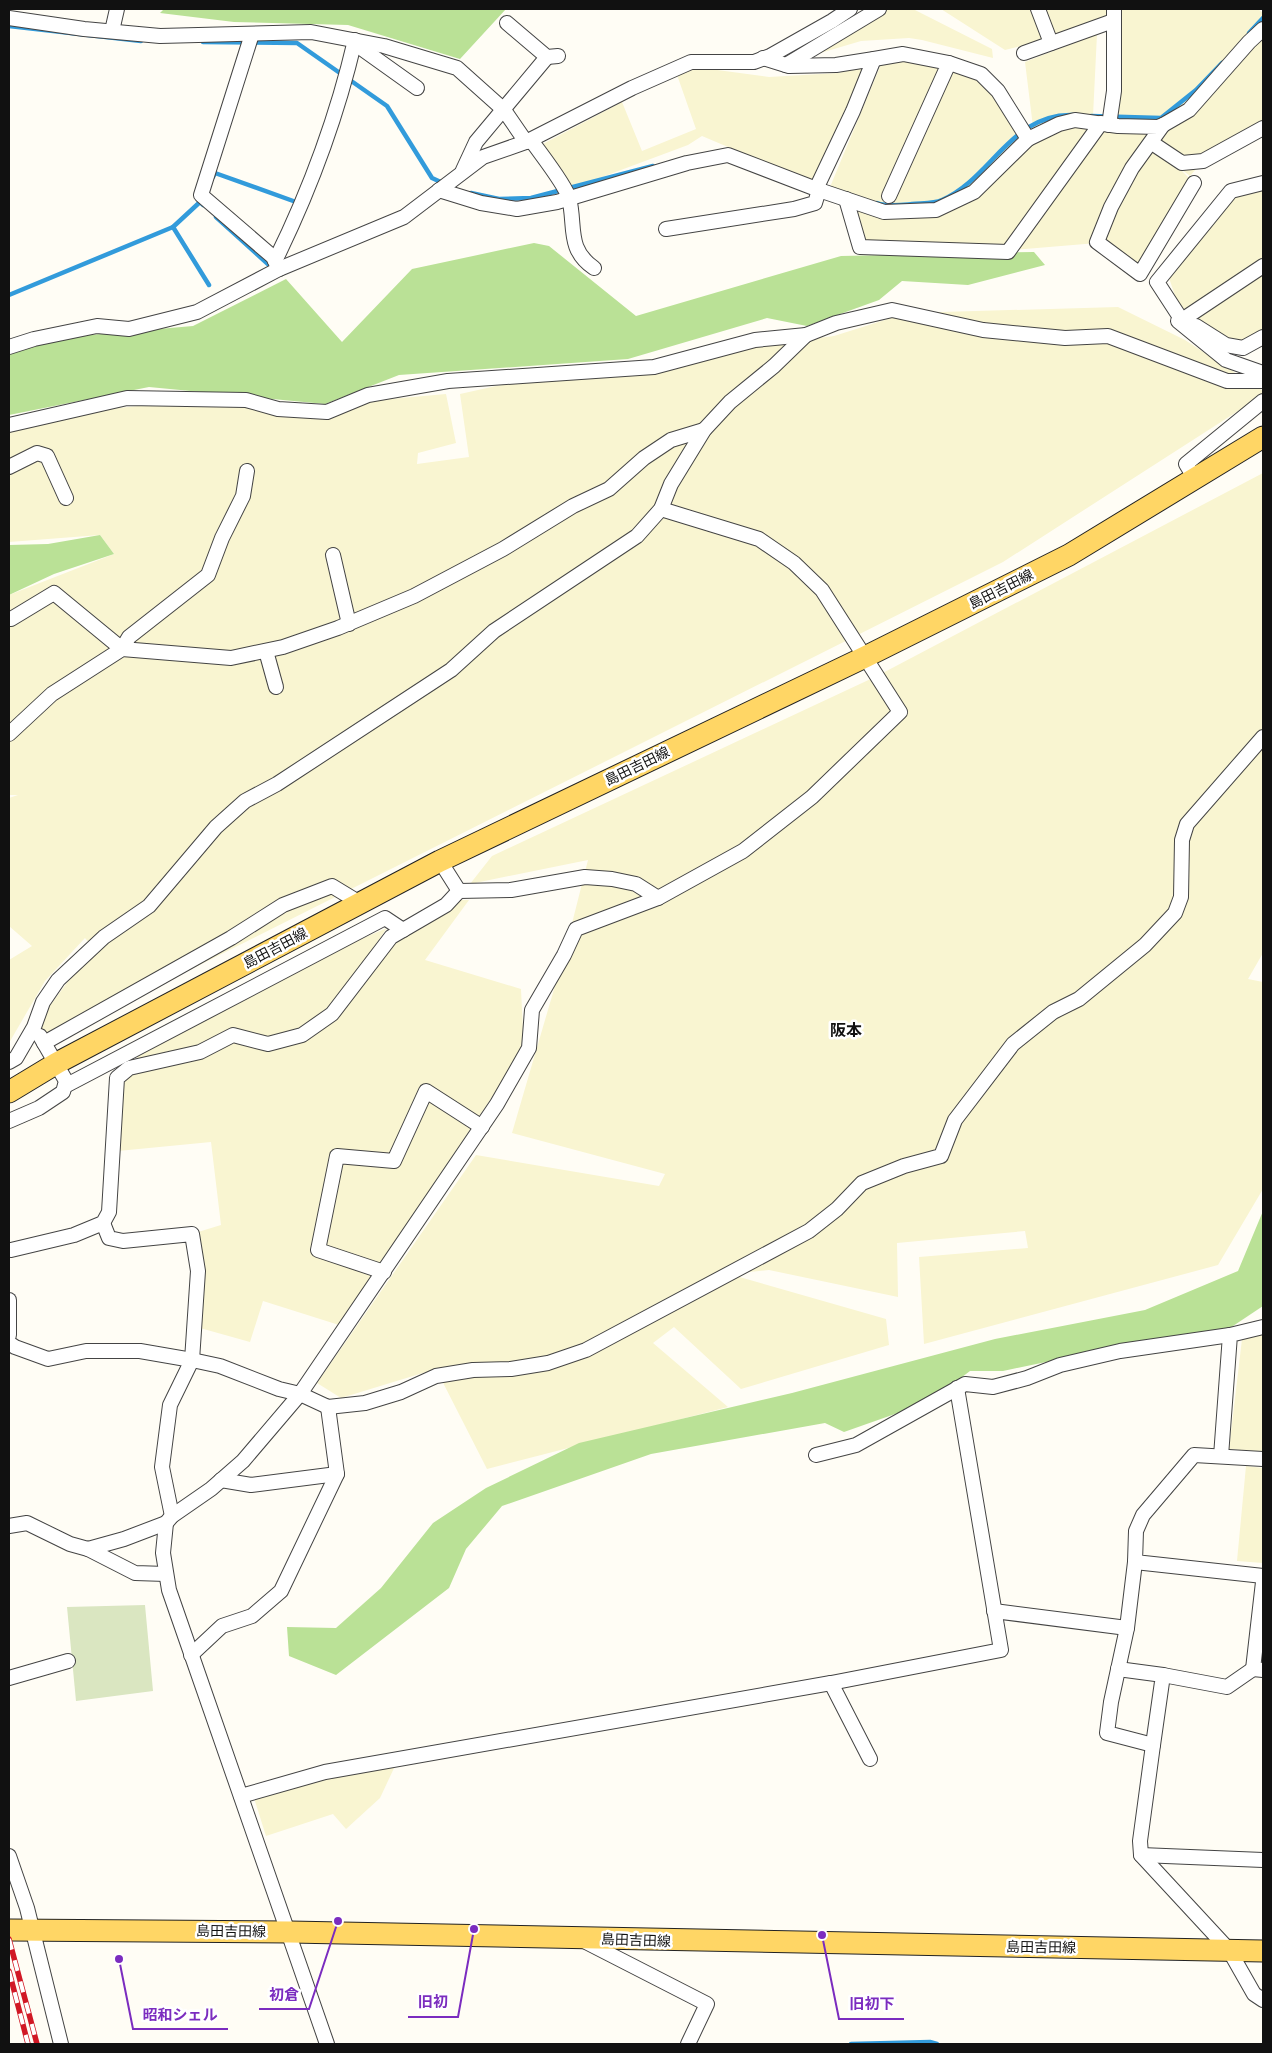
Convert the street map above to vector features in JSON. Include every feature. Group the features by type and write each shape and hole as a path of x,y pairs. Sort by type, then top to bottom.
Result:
{"main road":[{"name":"島田吉田線","path":"9,1092 57,1063 440,861 865,657 1069,555 1195,479 1259,446"},
{"name":"島田吉田線","path":"9,1930 290,1932 1263,1951"}],"street":[{"path":"112,31 117,9"},
{"path":"9,347 34,339 97,326 129,329 197,312 277,265 404,217 484,157 529,141 632,88 691,62 754,62 832,22 850,9"},
{"path":"786,65 879,9"},
{"path":"1038,9 1051,43"},
{"path":"846,199 860,247 1008,252 1106,124 1112,107 1114,91 1113,15 1024,53"},
{"path":"9,18 84,29 160,36 311,32 457,68 504,110 569,197 573,239 583,261 594,268"},
{"path":"458,176 476,142 553,57 508,22"},
{"path":"440,189 481,204 517,209 556,202 687,163 728,155 884,212 936,210 974,192 1028,139 1060,124 1075,120 1106,124 1163,125 1189,110 1249,42 1263,29"},
{"path":"251,34 206,199 277,265"},
{"path":"277,265 301,209 344,88 355,42"},
{"path":"355,42 417,88"},
{"path":"763,58 786,65 836,65 903,54 950,63 982,74 998,90 1028,139"},
{"path":"666,229 794,209 815,203 817,189 823,174 874,59"},
{"path":"889,196 950,63"},
{"path":"1163,125 1152,143 1132,168 1111,207 1097,242 1140,274 1184,324 1226,360 1263,374"},
{"path":"1152,143 1182,163 1203,161 1263,128"},
{"path":"1140,274 1194,183"},
{"path":"1263,183 1231,191 1157,282 1184,324 1196,326 1226,345 1244,348 1263,337"},
{"path":"1184,324 1188,316 1263,266"},
{"path":"9,425 127,398 246,400 278,409 327,412 368,396 448,381 654,367 755,340 806,335 836,322 892,310 983,330 1065,338 1108,336 1228,381 1263,374"},
{"path":"9,1062 16,1058 34,1027 43,1002 58,980 104,937 149,906 216,827 244,801 277,784 451,670 494,631 637,536 661,508 672,484 704,430 730,402 774,366 806,335"},
{"path":"1195,479 1186,464 1263,402"},
{"path":"12,619 54,593 122,649 230,658 283,647 349,624 414,596 503,549 573,506 609,489 644,458 672,440 704,430"},
{"path":"9,466 36,454 47,456 66,498"},
{"path":"9,734 52,694 122,649 129,637 208,575 222,538 243,496 247,471"},
{"path":"88,1549 124,1539 169,1520 222,1480 249,1454 300,1394 497,1104 528,1048 532,1010 564,955 576,928 658,898 743,851 812,797 900,712 822,590 794,563 759,539 661,508"},
{"path":"333,555 349,624"},
{"path":"266,651 276,687"},
{"path":"9,1342 15,1347 48,1359 86,1351 140,1352 192,1360 220,1366 279,1389 300,1394 328,1407 365,1403 401,1392 436,1376 473,1370 511,1369 548,1363 586,1350 809,1231 837,1209 862,1183 904,1166 941,1156 955,1120 1013,1044 1053,1012 1086,993 1145,945 1175,913 1181,897 1182,840 1187,824 1263,736"},
{"path":"440,861 459,890"},
{"path":"9,1252 74,1235 103,1223 109,1212 117,1078 129,1068 200,1052 233,1035 268,1044 302,1035 332,1014 391,937 446,905 459,890 511,890 585,877 612,879 636,884 658,898"},
{"path":"44,1042 230,938 283,905 332,886 360,904"},
{"path":"65,1086 385,918 403,930"},
{"path":"9,1121 39,1108 63,1092 65,1086 66,1081 57,1063 34,1027"},
{"path":"384,1272 318,1250 337,1156 394,1161 426,1092 482,1127"},
{"path":"103,1223 109,1238 122,1241 192,1234 198,1272 192,1360 170,1404 162,1467 169,1520 163,1553 166,1574 169,1590 290,1932 327,2044"},
{"path":"9,1300 9,1334"},
{"path":"816,1455 856,1445 965,1384 993,1387 1027,1378 1060,1365 1120,1351 1230,1335 1263,1327"},
{"path":"1221,1456 1230,1335"},
{"path":"242,1796 325,1772 831,1683 1001,1650 957,1388"},
{"path":"192,1655 222,1626 252,1616 281,1591 337,1474 328,1407"},
{"path":"1153,1745 1107,1733 1111,1702 1127,1628 1135,1562 1136,1531 1143,1515 1194,1455 1263,1459"},
{"path":"222,1480 251,1485 337,1474"},
{"path":"9,1526 27,1523 70,1544 88,1549 135,1573 166,1574"},
{"path":"1135,1562 1263,1576"},
{"path":"1118,1669 1163,1675 1227,1688 1258,1670 1263,1582"},
{"path":"994,1611 1127,1628"},
{"path":"9,1678 68,1661"},
{"path":"1163,1675 1140,1841 1141,1855 1229,1950 1254,1994 1263,2000"},
{"path":"831,1683 870,1759"},
{"path":"1141,1855 1263,1860"},
{"path":"9,1856 27,1908 61,2044"},
{"path":"580,1938 707,2004 688,2044"}],"shaded area":[{"path":"888,9 913,9 992,49 993,58 909,38 861,41 817,54"},
{"path":"941,9 1034,9 1046,40 1005,50"},
{"path":"1043,9 1109,9 1109,15 1053,37"},
{"path":"1121,9 1258,9 1263,13 1263,130 1203,161 1190,176 1177,166 1194,183 1140,274 1097,243 1001,251 860,247 846,199 830,187 884,57 981,74 1034,135 1025,62 1097,34 1093,116 1118,124"},
{"path":"868,66 813,183 702,136 688,145 570,189 541,145 622,102 642,151 696,129 676,72 695,67 769,77 838,73"},
{"path":"1263,181 1263,334 1243,348 1185,325 1168,275 1228,194"},
{"path":"1118,307 1185,340 1263,391 1263,395 1003,562 44,1043 34,1027 93,948 85,938 45,981 9,1043 9,960 32,946 9,926 9,798 18,795 9,795 9,595 114,554 100,535 9,542 9,425 62,414 204,399 278,409 446,394 456,443 418,453 417,464 469,457 460,394 496,386 709,352 834,336 907,313"},
{"path":"1263,473 1263,953 1248,979 1263,982 1263,1189 1218,1265 924,1344 919,1257 1028,1248 1025,1231 897,1243 898,1297 769,1270 729,1274 886,1319 889,1345 741,1389 674,1327 653,1343 728,1407 487,1469 436,1369 341,1398 317,1383 476,1155 659,1186 665,1174 512,1133 564,955 588,860 470,884 492,856 877,676"},
{"path":"460,900 469,900 425,960 521,989 523,1031 521,1050 496,1091 339,1325 263,1301 250,1342 200,1328 198,1232 221,1225 211,1142 118,1151 121,1080 130,1073 231,1042 246,1042 280,1049 298,1041 392,943 448,913"},
{"path":"387,928 327,1014 299,1033 268,1040 234,1027 187,1052 138,1059 135,1054 305,963"},
{"path":"1263,1335 1263,1452 1229,1449 1242,1339"},
{"path":"1246,1466 1263,1468 1263,1563 1237,1561"},
{"path":"395,1766 380,1798 346,1829 333,1814 266,1836 254,1798 331,1776"}],"green space":[{"path":"164,9 506,9 460,59 348,25 234,22 160,13"},
{"path":"534,243 549,246 636,316 841,256 1034,252 1045,265 968,285 902,281 879,300 807,326 767,318 628,359 399,375 325,404 149,387 9,415 9,342 193,326 286,279 342,342 412,269"},
{"path":"100,535 114,554 54,574 9,595 9,545 48,544"},
{"path":"1263,1211 1263,1306 1230,1328 1161,1338 1003,1371 970,1371 929,1402 844,1432 825,1423 651,1454 502,1506 466,1549 449,1588 336,1675 289,1656 287,1627 336,1628 381,1588 433,1523 486,1488 579,1443 792,1393 995,1339 1145,1310 1238,1271"},
{"path":"145,1605 153,1691 76,1701 67,1607"}],"waterway":[{"path":"1249,33 1263,18"},
{"path":"9,26 141,41"},
{"path":"203,42 297,43 387,106 432,178 445,184"},
{"path":"1091,116 1161,118 1196,90 1222,63"},
{"path":"877,203 899,205 931,203 942,200 959,190 975,177 1017,135 1033,124 1052,117 1073,115"},
{"path":"471,193 499,199 531,198 653,166"},
{"path":"213,177 215,173 296,202"},
{"path":"9,295 173,227 200,202 203,205"},
{"path":"216,217 269,265"},
{"path":"173,227 209,285"},
{"path":"851,2044 930,2042 937,2044"}],"railway":[{"path":"9,1939 37,2044"},
{"path":"9,1971 28,2044"}],"place":[{"name":"初倉","path":"338,1921"},
{"name":"旧初","path":"474,1929"},
{"name":"旧初下","path":"822,1935"},
{"name":"昭和シェル","path":"119,1959"}],"district":[{"name":"阪本","path":"846,1030"}]}
